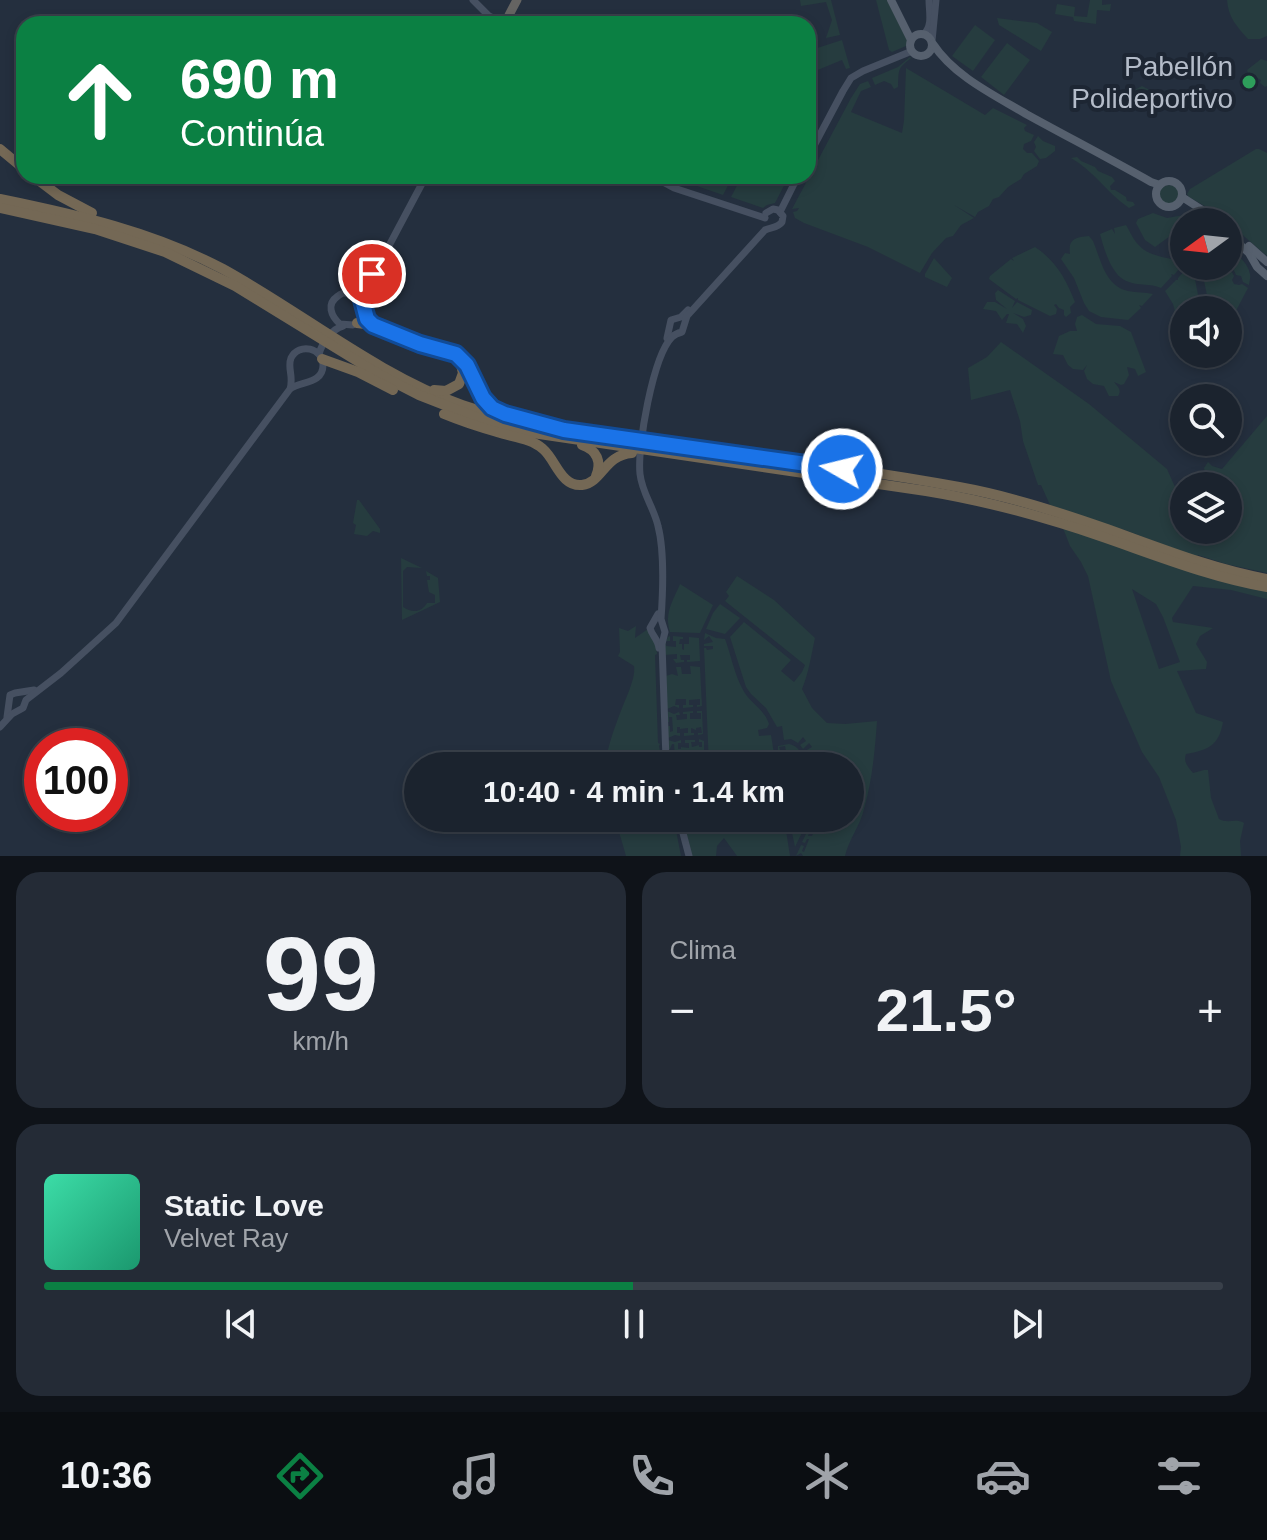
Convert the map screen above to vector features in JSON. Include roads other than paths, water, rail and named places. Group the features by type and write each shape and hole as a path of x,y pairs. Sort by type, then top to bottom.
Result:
{"highway":[{"path":"503,16 517,0"},
{"path":"0,149 16,162"},
{"path":"44,184 81,208 135,228 205,260 406,379 486,413 564,430"},
{"path":"0,199 69,213 157,239"},
{"path":"0,208 95,229 165,252 244,291 380,375 419,395 484,423 589,447 598,459 599,468 594,479"},
{"path":"363,306 373,325"},
{"path":"357,323 373,325 452,354 462,364 459,384 452,389 440,391 406,379"},
{"path":"437,349 452,352 462,359 483,398 492,408 512,417 674,455 991,503 1058,522 1209,574 1267,587"},
{"path":"321,361 342,366 452,417 535,443 544,450 564,478 573,484 587,484 617,456 639,448"},
{"path":"453,410 519,431 895,477 992,494 1054,510 1213,566 1267,579"}],"main road":[{"path":"473,0 493,16"},
{"path":"893,0 919,56 931,46"},
{"path":"816,134 849,76 857,69 902,50 928,29 929,0"},
{"path":"936,0 931,46 935,55 973,89 1158,188"},
{"path":"816,142 851,78 914,41 931,46"},
{"path":"1167,181 1175,183 1181,188 1181,200 1170,208 1163,206 1157,199 1158,188 1167,181"},
{"path":"332,330 357,323 362,318 365,285 422,184"},
{"path":"667,184 767,220"},
{"path":"676,184 777,226 783,217 778,210"},
{"path":"778,210 792,184"},
{"path":"1181,200 1193,208"},
{"path":"1181,200 1196,208"},
{"path":"664,752 660,637 665,632 658,623 658,536 638,484 636,468 650,378 673,332 671,320 681,320 687,316 765,230 770,210 778,210"},
{"path":"1242,242 1267,262"},
{"path":"1242,246 1257,267 1267,274"},
{"path":"290,389 292,356 299,350 322,344 332,330 334,300 365,285"},
{"path":"351,293 363,306"},
{"path":"334,319 343,326"},
{"path":"673,332 679,334 685,329 681,320"},
{"path":"1,726 9,714 10,695 23,696 40,689 116,623 290,389 316,379 322,344"},
{"path":"311,349 321,361"},
{"path":"292,374 303,382"},
{"path":"658,623 650,628 653,634 660,637"},
{"path":"1,726 23,708 23,696"},
{"path":"10,706 18,710"},
{"path":"681,832 687,856"}],"place":[{"name":"Pabellón Polideportivo","path":"1249,82"}]}
